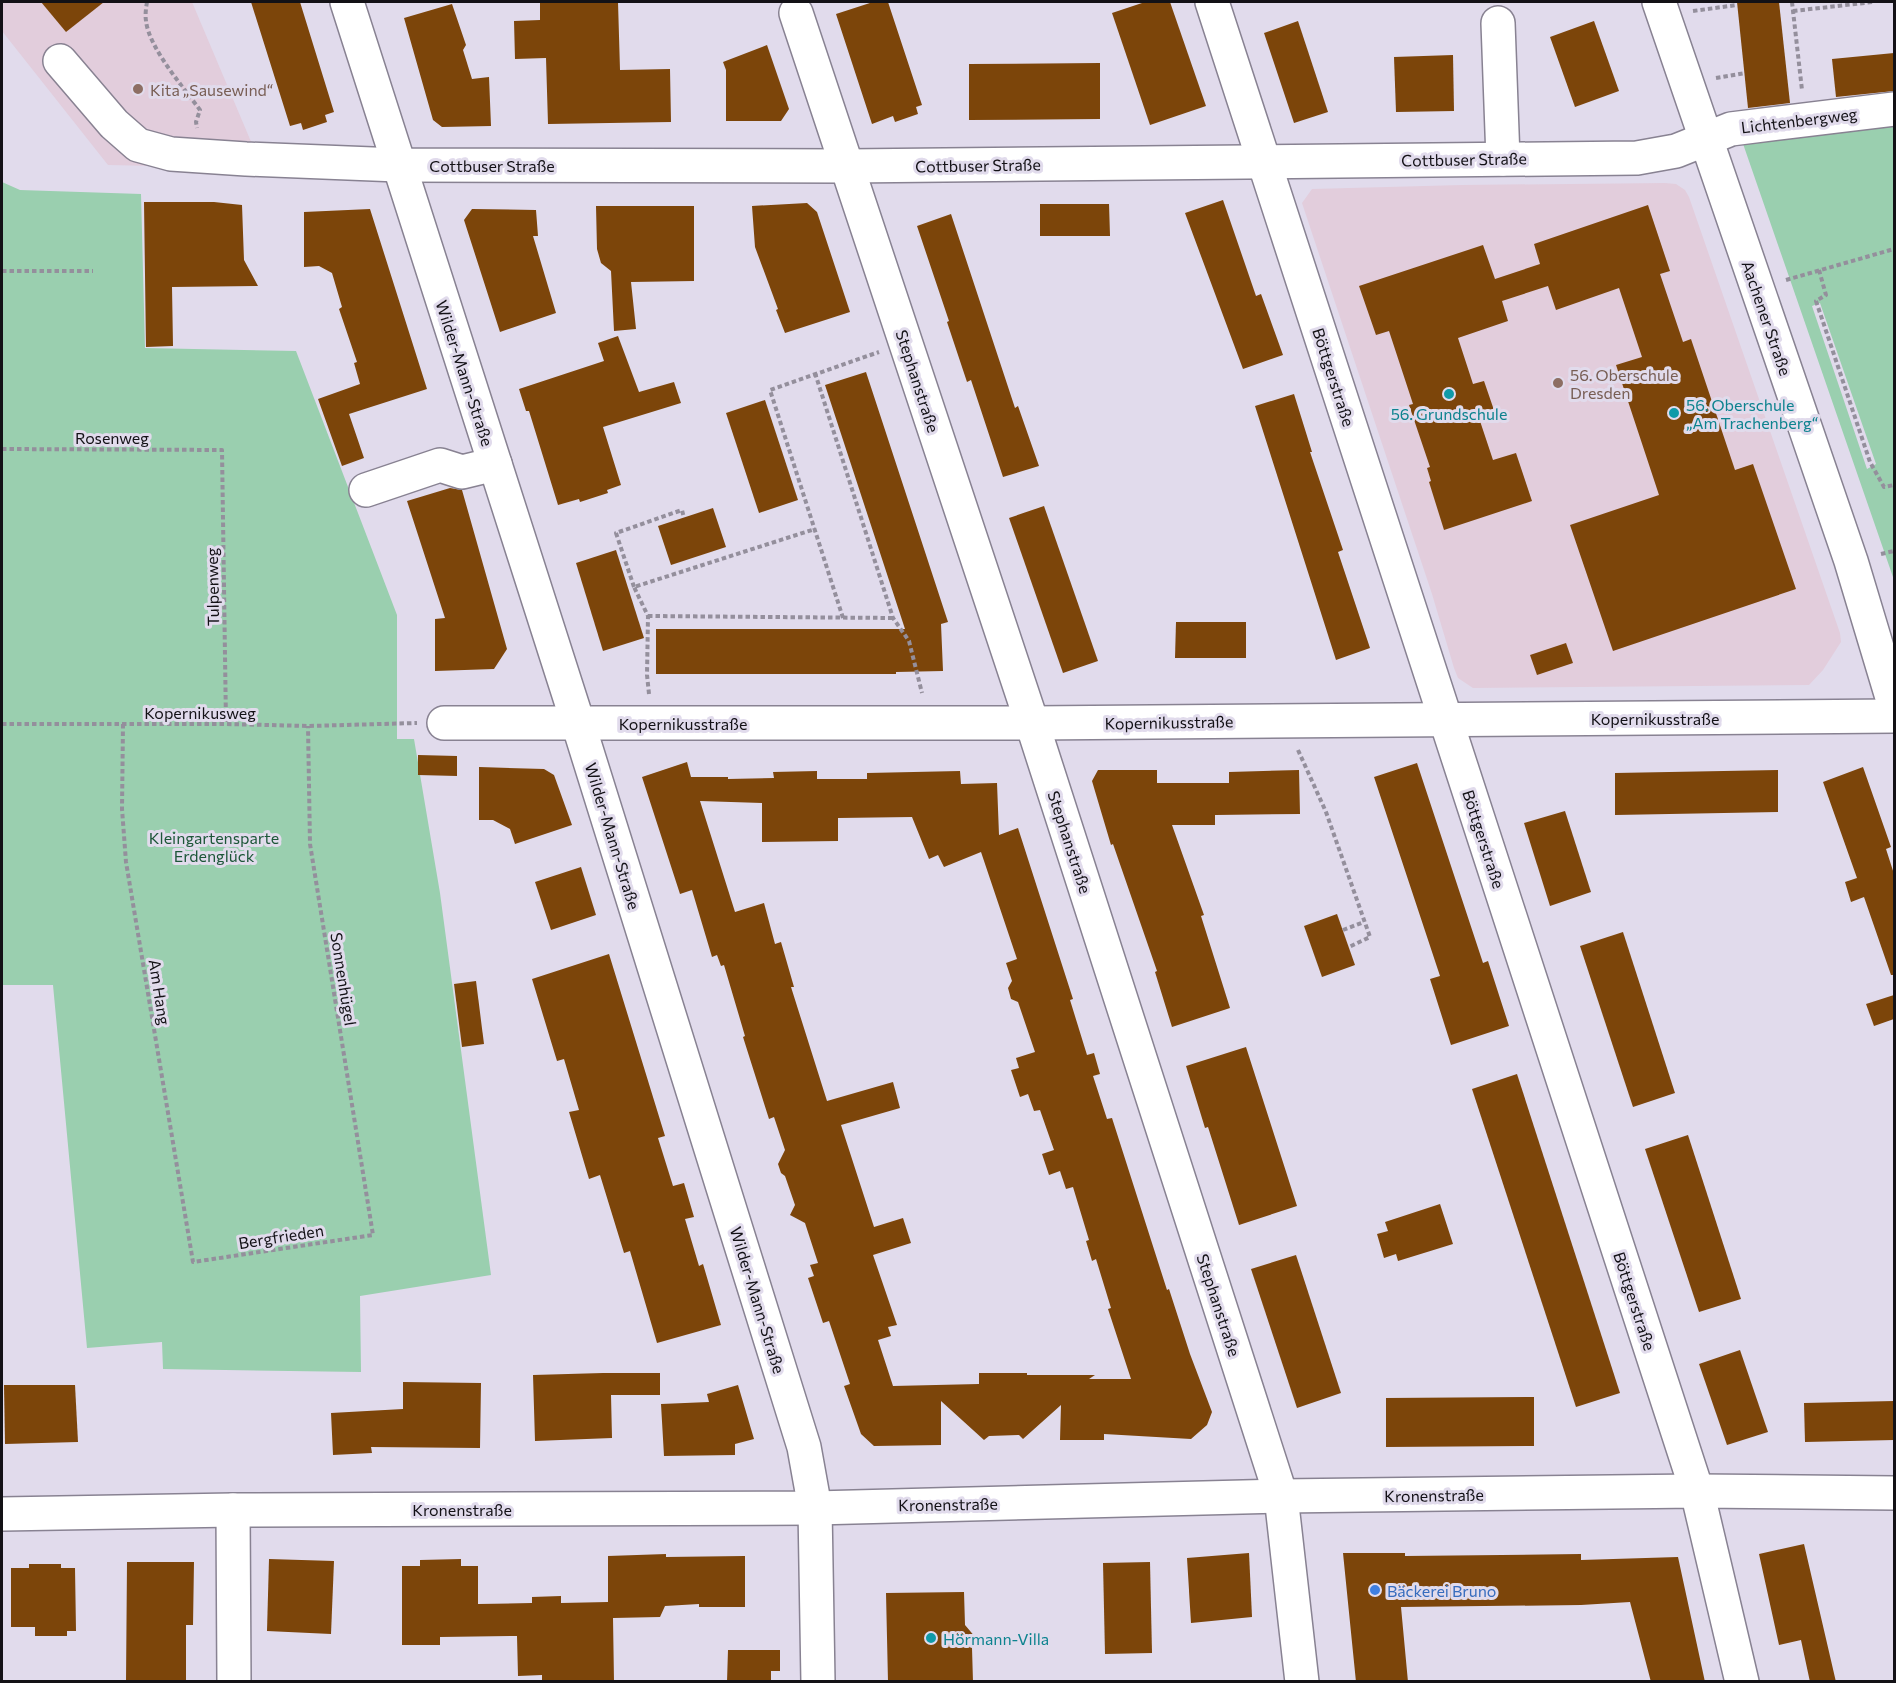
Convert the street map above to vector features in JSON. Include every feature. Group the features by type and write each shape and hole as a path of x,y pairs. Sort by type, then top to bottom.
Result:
{"street":[{"name":"Wilder-Mann-Straße","path":"347,2 578,723 804,1448 815,1508 818,1682"},
{"name":"Böttgerstraße","path":"1212,2 1697,1491 1742,1682"},
{"name":"Aachener Straße","path":"1661,8 1847,551 1894,704"},
{"name":"Stephanstraße","path":"796,13 1032,723 1281,1496 1302,1682"},
{"path":"1498,23 1503,159"},
{"name":"Cottbuser Straße","path":"60,61 114,124 138,145 171,154 246,159 398,165 847,166 1637,158 1676,151 1706,138"},
{"name":"Lichtenbergweg","path":"1706,138 1731,129 1894,109"},
{"path":"366,490 440,465 462,472 495,464"},
{"name":"Kopernikusstraße","path":"444,723 1032,723 1894,716"},
{"name":"Kronenstraße","path":"2,1514 233,1510 815,1508 1281,1496 1697,1491 1894,1494"},
{"path":"233,1510 234,1682"}],"path":[{"path":"147,2 146,21 152,40 200,110 196,122 199,138 213,157"},
{"path":"1792,2 1806,119"},
{"path":"1793,11 1873,2"},
{"path":"1661,8 1737,5"},
{"path":"1784,280 1894,249"},
{"path":"1819,270 1826,295 1816,301 1870,462 1884,487 1894,485"},
{"path":"2,271 93,271"},
{"path":"843,618 770,390 905,343"},
{"path":"815,374 893,618 909,641 930,723"},
{"name":"Rosenweg","path":"2,449 222,450"},
{"name":"Tulpenweg","path":"222,450 226,724"},
{"path":"652,723 647,675 648,616 634,587 616,533 682,510 684,518"},
{"path":"634,587 815,529"},
{"path":"648,616 893,618"},
{"path":"1291,720 1299,756 1326,812 1370,938 1349,947"},
{"name":"Kopernikusweg","path":"2,724 308,726 398,723"},
{"name":"Am Hang","path":"123,724 122,809 126,862 193,1262"},
{"name":"Sonnenhügel","path":"308,726 309,844 373,1235"},
{"path":"1343,930 1364,922"},
{"name":"Bergfrieden","path":"193,1262 373,1235"}],"shaded area":[{"name":"Kita „Sausewind“","path":"2,2 192,2 252,144 247,168 108,165 2,31"},
{"name":"56. Oberschule Dresden","path":"1676,184 1685,190 1689,197 1840,633 1841,642 1823,670 1809,685 1473,688 1458,678 1454,668 1432,594 1302,203 1312,189"}],"green space":[{"path":"1894,119 1894,580 1741,138","holes":["1820,303 1876,464 1867,469 1812,306"]},
{"name":"Kleingartensparte Erdenglück","path":"2,182 20,190 141,194 145,348 296,351 397,615 397,739 414,739 440,893 491,1275 360,1296 361,1372 163,1369 162,1342 87,1348 53,985 2,985"}],"building":[{"path":"41,2 104,2 66,32"},
{"path":"251,2 300,2 334,112 325,115 327,122 303,130 301,123 290,126"},
{"path":"540,2 618,2 620,70 670,69 671,122 548,124 546,58 515,59 514,21 540,20"},
{"path":"873,2 888,2 922,105 916,107 918,114 895,122 893,116 872,124 836,14"},
{"path":"1145,2 1170,2 1206,106 1150,125 1112,13"},
{"path":"1737,2 1779,2 1790,103 1748,108"},
{"path":"452,4 466,45 463,50 472,79 489,77 491,126 442,127 433,120 404,18"},
{"path":"1298,21 1328,112 1294,123 1264,33"},
{"path":"1594,21 1619,91 1575,107 1550,37"},
{"path":"767,45 789,109 781,121 726,121 726,70 723,62"},
{"path":"1894,53 1894,91 1836,97 1832,59"},
{"path":"1453,55 1454,111 1396,112 1394,57"},
{"path":"1100,63 1100,119 969,120 969,64"},
{"path":"1223,200 1256,296 1261,294 1283,355 1243,369 1185,213"},
{"path":"144,202 214,202 242,205 244,260 258,286 172,287 173,346 146,347"},
{"path":"807,203 817,212 850,312 785,333 755,247 752,206"},
{"path":"1040,204 1109,204 1110,236 1040,236"},
{"name":"56. Oberschule „Am Trachenberg“","path":"1648,205 1670,271 1660,274 1683,342 1691,339 1735,470 1753,464 1796,589 1613,651 1570,525 1659,495 1616,365 1642,357 1619,288 1556,310 1548,286 1502,301 1508,321 1458,338 1473,384 1484,381 1496,416 1480,421 1493,460 1516,453 1532,501 1444,530 1429,482 1431,481 1427,468 1430,467 1409,405 1413,404 1389,331 1376,335 1359,286 1483,245 1495,279 1540,264 1534,244"},
{"path":"596,206 694,206 694,281 631,282 636,329 614,331 611,271 601,263 597,249"},
{"path":"370,209 427,389 349,414 364,458 342,466 318,399 360,384 354,363 357,362 339,309 342,307 332,273 319,266 304,267 304,212"},
{"path":"472,209 536,210 538,236 533,236 556,313 500,332 464,220"},
{"path":"951,214 1015,408 1018,406 1039,466 1003,477 971,380 967,382 917,226"},
{"path":"618,336 639,392 674,382 681,403 603,427 621,485 607,490 608,493 580,502 579,499 558,505 529,411 526,411 519,389 604,361 598,343"},
{"path":"866,372 948,622 941,624 943,671 896,672 896,674 656,674 656,629 905,629 825,385"},
{"path":"1294,394 1312,452 1310,452 1343,550 1338,552 1370,648 1336,660 1255,406"},
{"path":"765,400 798,500 759,513 726,413"},
{"path":"450,488 462,490 507,649 494,669 435,671 435,619 445,618 407,501"},
{"path":"1044,506 1098,661 1063,673 1009,518"},
{"path":"713,508 726,547 671,565 658,526"},
{"path":"616,550 644,638 603,651 576,563"},
{"path":"1176,622 1246,622 1246,658 1175,658"},
{"path":"1566,643 1573,663 1537,675 1530,655"},
{"path":"418,755 457,756 457,776 418,775"},
{"path":"687,762 691,777 774,778 773,772 817,771 817,779 867,779 867,773 960,771 961,784 997,783 999,835 1018,828 1073,999 1070,1000 1087,1055 1094,1053 1100,1074 1093,1076 1107,1119 1112,1118 1167,1290 1169,1289 1212,1412 1207,1425 1191,1439 1104,1434 1104,1440 1060,1440 1061,1405 1023,1439 1019,1435 989,1436 984,1440 941,1401 941,1445 874,1446 861,1434 844,1386 850,1384 829,1321 823,1323 808,1278 814,1276 810,1265 818,1263 805,1223 790,1215 795,1205 785,1176 781,1173 778,1164 785,1150 774,1117 769,1119 743,1037 745,1036 724,965 721,966 717,955 712,957 692,890 680,894 642,777","holes":["700,801 762,803 762,842 838,841 838,818 912,817 929,859 938,855 944,867 981,852 1017,959 1006,963 1012,981 1008,988 1011,999 1018,1002 1035,1052 1016,1058 1019,1068 1011,1070 1020,1097 1028,1094 1034,1111 1040,1110 1054,1150 1042,1154 1049,1175 1060,1171 1066,1189 1073,1187 1089,1240 1086,1241 1092,1261 1096,1259 1111,1308 1108,1309 1131,1379 1089,1379 1095,1375 979,1373 979,1384 893,1386 878,1340 891,1336 888,1327 897,1325 873,1255 911,1243 903,1218 874,1227 841,1125 900,1108 893,1082 827,1101 791,987 794,987 781,942 775,944 764,903 735,912"]},
{"path":"1417,763 1483,963 1488,961 1509,1026 1451,1045 1430,979 1440,976 1374,777"},
{"path":"479,767 544,769 554,775 572,825 515,844 510,829 493,820 479,820"},
{"path":"1863,767 1891,847 1886,849 1894,874 1894,975 1891,975 1864,897 1851,902 1845,882 1857,878 1823,782"},
{"path":"1098,770 1157,770 1157,783 1229,783 1229,772 1299,770 1300,814 1215,815 1215,825 1172,825 1204,915 1201,916 1230,1008 1172,1027 1155,972 1157,971 1113,844 1111,845 1092,781"},
{"path":"1778,770 1778,812 1615,815 1615,773"},
{"path":"1565,811 1591,892 1550,906 1524,823"},
{"path":"581,867 596,915 551,930 535,882"},
{"path":"1337,914 1355,965 1322,977 1304,926"},
{"path":"1623,932 1675,1093 1633,1107 1580,946"},
{"path":"609,954 665,1136 658,1138 673,1186 684,1183 694,1217 685,1219 699,1266 703,1264 721,1325 657,1343 630,1251 624,1253 600,1175 589,1179 569,1112 579,1110 564,1059 557,1061 532,979"},
{"path":"476,981 484,1044 462,1047 454,984"},
{"path":"1894,995 1894,1019 1874,1026 1866,1004"},
{"path":"1246,1047 1297,1206 1239,1225 1186,1066"},
{"path":"1517,1074 1620,1393 1576,1407 1472,1089"},
{"path":"1688,1135 1741,1299 1699,1312 1645,1149"},
{"path":"1440,1204 1453,1244 1398,1261 1396,1254 1384,1258 1377,1234 1388,1231 1385,1222"},
{"path":"1296,1255 1341,1393 1297,1408 1251,1269"},
{"path":"1740,1350 1768,1432 1727,1445 1699,1364"},
{"path":"660,1373 660,1395 611,1395 612,1438 535,1441 533,1375"},
{"path":"403,1382 481,1383 480,1448 371,1447 372,1453 333,1455 331,1413 403,1409"},
{"path":"4,1385 75,1385 78,1442 5,1444"},
{"path":"738,1385 754,1439 735,1444 735,1455 664,1456 661,1404 709,1402 707,1394"},
{"path":"1534,1397 1534,1446 1386,1447 1386,1398"},
{"path":"1894,1401 1894,1440 1805,1442 1804,1403"},
{"path":"1804,1544 1836,1682 1810,1682 1801,1640 1779,1645 1759,1554"},
{"path":"1249,1553 1252,1617 1191,1623 1187,1558"},
{"path":"1343,1553 1405,1553 1405,1556 1581,1554 1581,1560 1678,1557 1705,1682 1651,1682 1630,1602 1581,1605 1401,1607 1408,1682 1356,1682"},
{"path":"666,1554 666,1557 745,1556 745,1607 699,1607 699,1604 665,1606 660,1617 613,1618 614,1682 542,1681 542,1675 518,1676 517,1636 440,1637 440,1645 402,1645 402,1566 420,1566 420,1560 461,1559 461,1566 478,1566 478,1604 532,1603 532,1597 561,1596 561,1603 608,1602 608,1556"},
{"path":"269,1559 334,1561 331,1634 267,1631"},
{"path":"127,1562 194,1562 193,1625 186,1625 186,1682 126,1682"},
{"path":"1150,1562 1152,1653 1105,1654 1103,1563"},
{"path":"29,1564 61,1564 61,1568 75,1568 76,1631 67,1631 67,1636 35,1636 35,1627 11,1627 11,1568 29,1568"},
{"name":"Hörmann-Villa","path":"964,1592 965,1625 976,1638 972,1648 973,1682 888,1682 886,1593"},
{"path":"728,1650 780,1650 780,1671 771,1671 771,1682 727,1682"}],"place":[{"name":"Kita „Sausewind“","path":"138,89"},
{"name":"56. Oberschule Dresden","path":"1558,383"},
{"name":"56. Grundschule","path":"1449,394"},
{"name":"56. Oberschule „Am Trachenberg“","path":"1674,413"},
{"name":"Bäckerei Bruno","path":"1375,1590"},
{"name":"Hörmann-Villa","path":"931,1638"}]}
